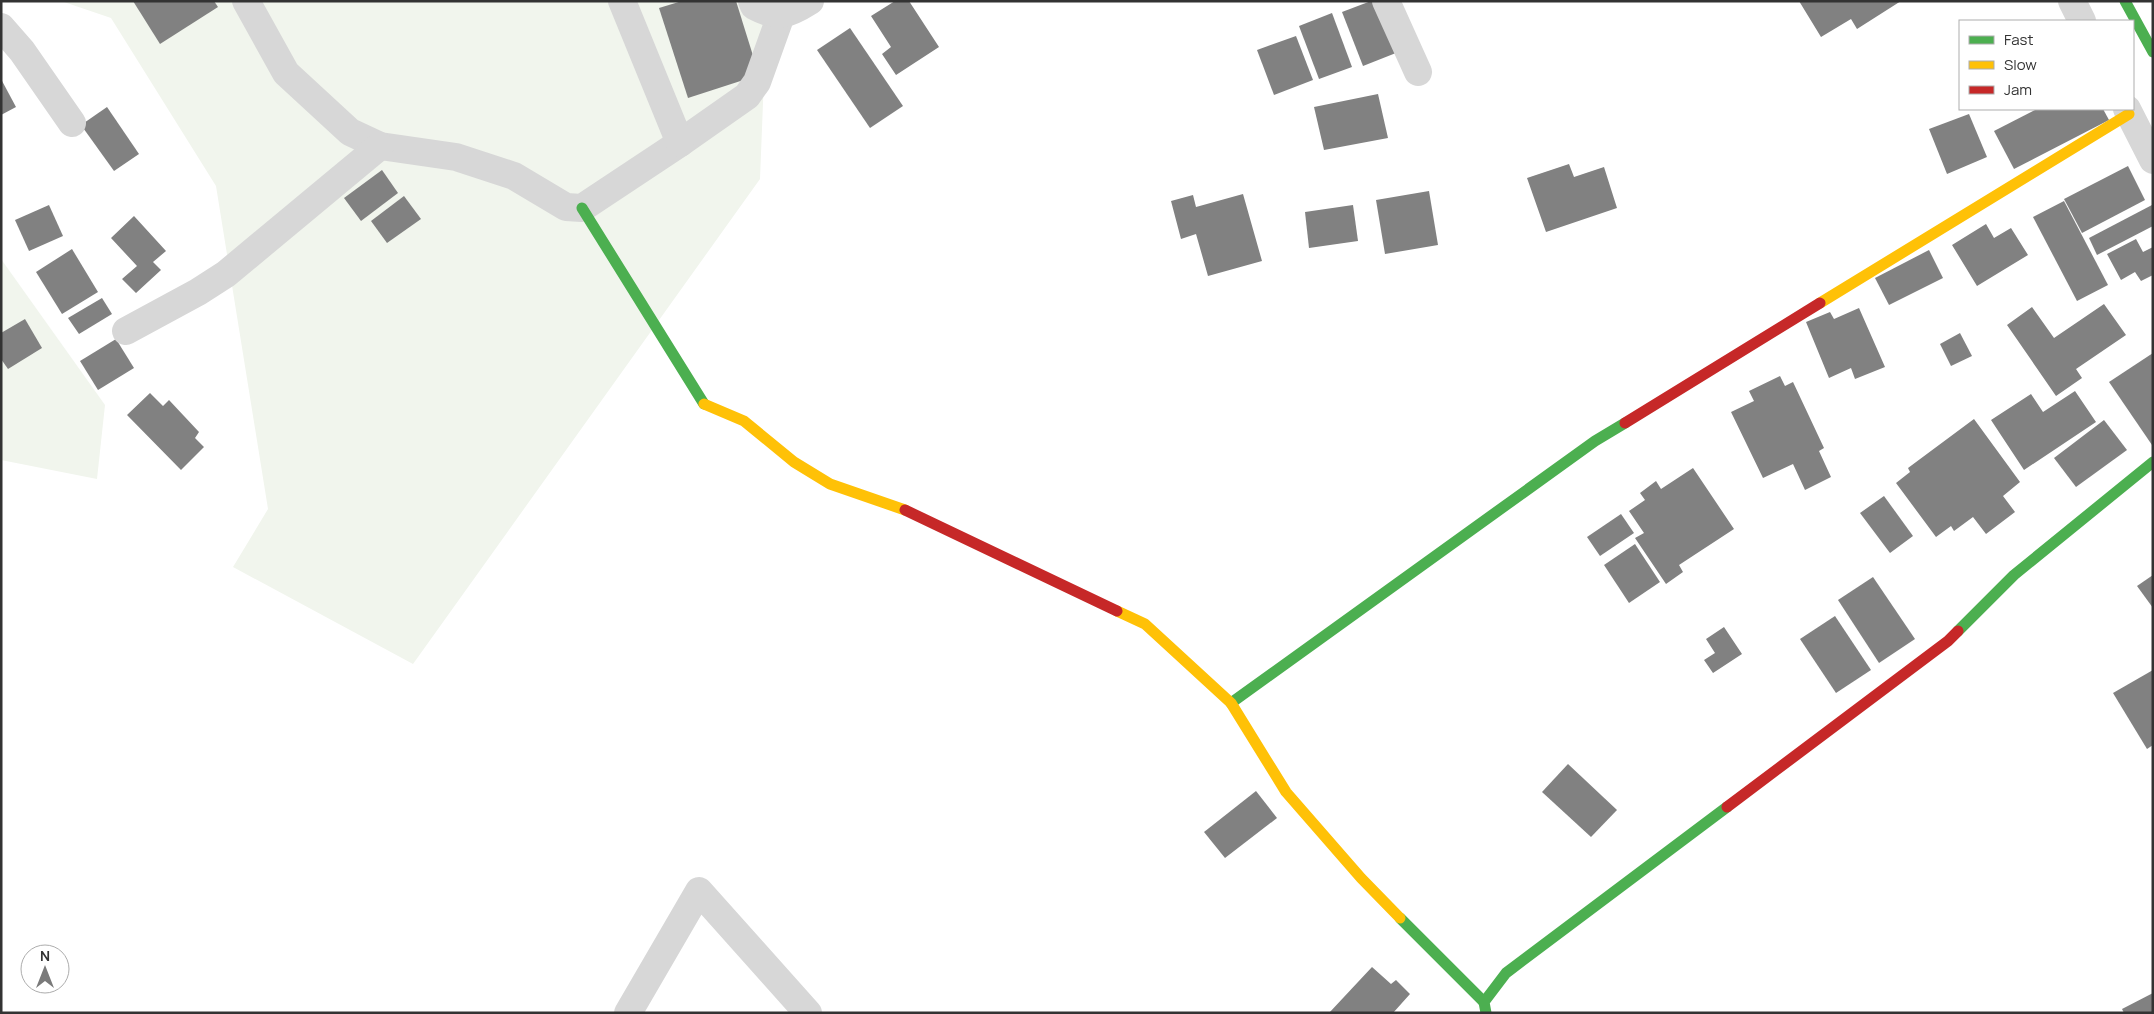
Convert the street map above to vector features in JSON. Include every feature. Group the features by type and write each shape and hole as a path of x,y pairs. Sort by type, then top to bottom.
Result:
{"main road":[{"path":"2125,1 2153,52"},
{"path":"1231,703 1595,442 2128,111"},
{"path":"582,208 705,405 744,421 794,462 830,484 909,511 1145,624 1231,703 1286,792 1361,878 1485,1007 1506,972 1948,641 2014,575 2153,462"}],"street":[{"path":"246,1 286,73 350,132 380,146 456,157 514,176 566,207 582,208 747,96 758,82 781,15"},
{"path":"622,1 680,143"},
{"path":"752,1 754,6 767,13 781,15 795,11 810,1"},
{"path":"1386,1 1418,72"},
{"path":"2072,1 2082,20"},
{"path":"1,27 22,51 72,123"},
{"path":"2128,111 2153,160"},
{"path":"126,331 198,292 226,274 380,146"},
{"path":"628,1013 699,891 808,1013"}],"shaded area":[{"path":"61,1 767,1 760,179 413,664 233,567 268,509 216,186 111,18"},
{"path":"1,259 105,405 97,479 1,460"}],"building":[{"path":"133,1 214,1 218,7 160,44"},
{"path":"682,1 736,1 759,75 688,98 659,8"},
{"path":"895,1 909,1 939,47 896,75 882,54 891,47 871,16"},
{"path":"1371,1 1381,1 1401,51 1363,66 1342,12"},
{"path":"1799,1 1901,1 1857,29 1851,19 1821,37"},
{"path":"1332,13 1352,67 1319,79 1299,26"},
{"path":"850,28 903,106 870,128 817,50"},
{"path":"1296,36 1313,80 1274,95 1257,50"},
{"path":"1,79 16,107 1,115"},
{"path":"1378,94 1388,138 1324,150 1314,107"},
{"path":"107,107 139,154 114,171 81,125"},
{"path":"2035,110 2104,110 2109,120 2014,169 1994,131"},
{"path":"1969,114 1987,157 1947,174 1929,129"},
{"path":"1569,164 1574,177 1604,167 1617,208 1546,232 1527,178"},
{"path":"2128,166 2145,200 2082,233 2064,199"},
{"path":"382,170 398,193 361,221 344,198"},
{"path":"1429,191 1438,245 1385,254 1376,200"},
{"path":"1243,194 1262,261 1208,276 1196,234 1181,239 1171,201 1193,195 1196,207"},
{"path":"404,196 421,219 387,243 371,221"},
{"path":"2064,201 2108,285 2077,301 2033,217"},
{"path":"49,205 63,236 29,251 15,220"},
{"path":"1353,205 1358,241 1309,248 1305,212"},
{"path":"2152,205 2153,226 2097,255 2089,238"},
{"path":"134,216 166,251 153,262 161,270 136,293 122,279 137,266 111,238"},
{"path":"1986,224 1994,238 2011,228 2028,255 1977,286 1952,245"},
{"path":"2136,239 2143,252 2153,247 2153,275 2141,281 2135,272 2121,280 2107,254"},
{"path":"72,249 98,292 62,314 36,272"},
{"path":"1929,250 1943,278 1889,305 1875,278"},
{"path":"102,298 112,314 79,334 68,318"},
{"path":"2104,304 2126,335 2076,369 2082,378 2056,396 2007,325 2032,307 2054,338"},
{"path":"1859,308 1885,367 1855,379 1851,368 1829,378 1806,322 1830,312 1834,319"},
{"path":"25,319 42,348 8,369 1,359 1,333"},
{"path":"1960,333 1972,356 1951,366 1940,344"},
{"path":"116,339 134,368 98,390 80,361"},
{"path":"2153,353 2153,444 2152,445 2109,382"},
{"path":"1780,376 1785,386 1793,382 1824,448 1819,451 1831,477 1805,490 1793,464 1763,478 1731,412 1754,401 1749,391"},
{"path":"2075,391 2096,422 2024,470 1991,420 2031,394 2043,412"},
{"path":"150,393 163,406 169,400 199,432 195,438 204,447 181,470 127,415"},
{"path":"1974,419 2020,482 2003,496 2015,512 1986,534 1973,517 1954,531 1951,526 1936,537 1896,483 1910,472 1908,468"},
{"path":"2104,420 2127,450 2076,487 2054,458"},
{"path":"1693,468 1734,529 1679,565 1683,572 1666,584 1635,538 1644,533 1629,511 1645,500 1640,493 1656,481 1661,489"},
{"path":"1884,496 1913,536 1890,553 1860,513"},
{"path":"1621,514 1634,533 1600,556 1587,537"},
{"path":"1635,544 1660,582 1629,603 1604,565"},
{"path":"2153,575 2153,608 2137,586"},
{"path":"1873,577 1915,639 1879,663 1838,600"},
{"path":"1835,616 1871,670 1836,693 1800,639"},
{"path":"1724,627 1742,654 1713,673 1704,660 1715,653 1706,639"},
{"path":"2153,670 2153,745 2147,749 2113,693"},
{"path":"1568,764 1617,810 1591,837 1542,792"},
{"path":"1256,791 1277,818 1225,858 1204,832"},
{"path":"1372,967 1391,984 1396,980 1410,994 1393,1013 1329,1013"},
{"path":"2153,993 2153,1013 2124,1013 2122,1009"}],"traffic: fast":[{"path":"2125,1 2153,52"},
{"path":"582,208 704,404"},
{"path":"1231,703 1595,441 1625,423"},
{"path":"1958,631 2014,575 2153,462"},
{"path":"1486,1013 1484,1002 1506,973 1727,807"},
{"path":"1400,918 1484,1002"}],"traffic: slow":[{"path":"1820,303 2129,114"},
{"path":"704,404 744,421 794,462 830,484 905,510"},
{"path":"1117,611 1145,624 1231,703 1286,792 1361,878 1400,918"}],"traffic: jam":[{"path":"1625,423 1820,303"},
{"path":"905,510 1117,611"},
{"path":"1727,807 1948,641 1958,631"}]}
